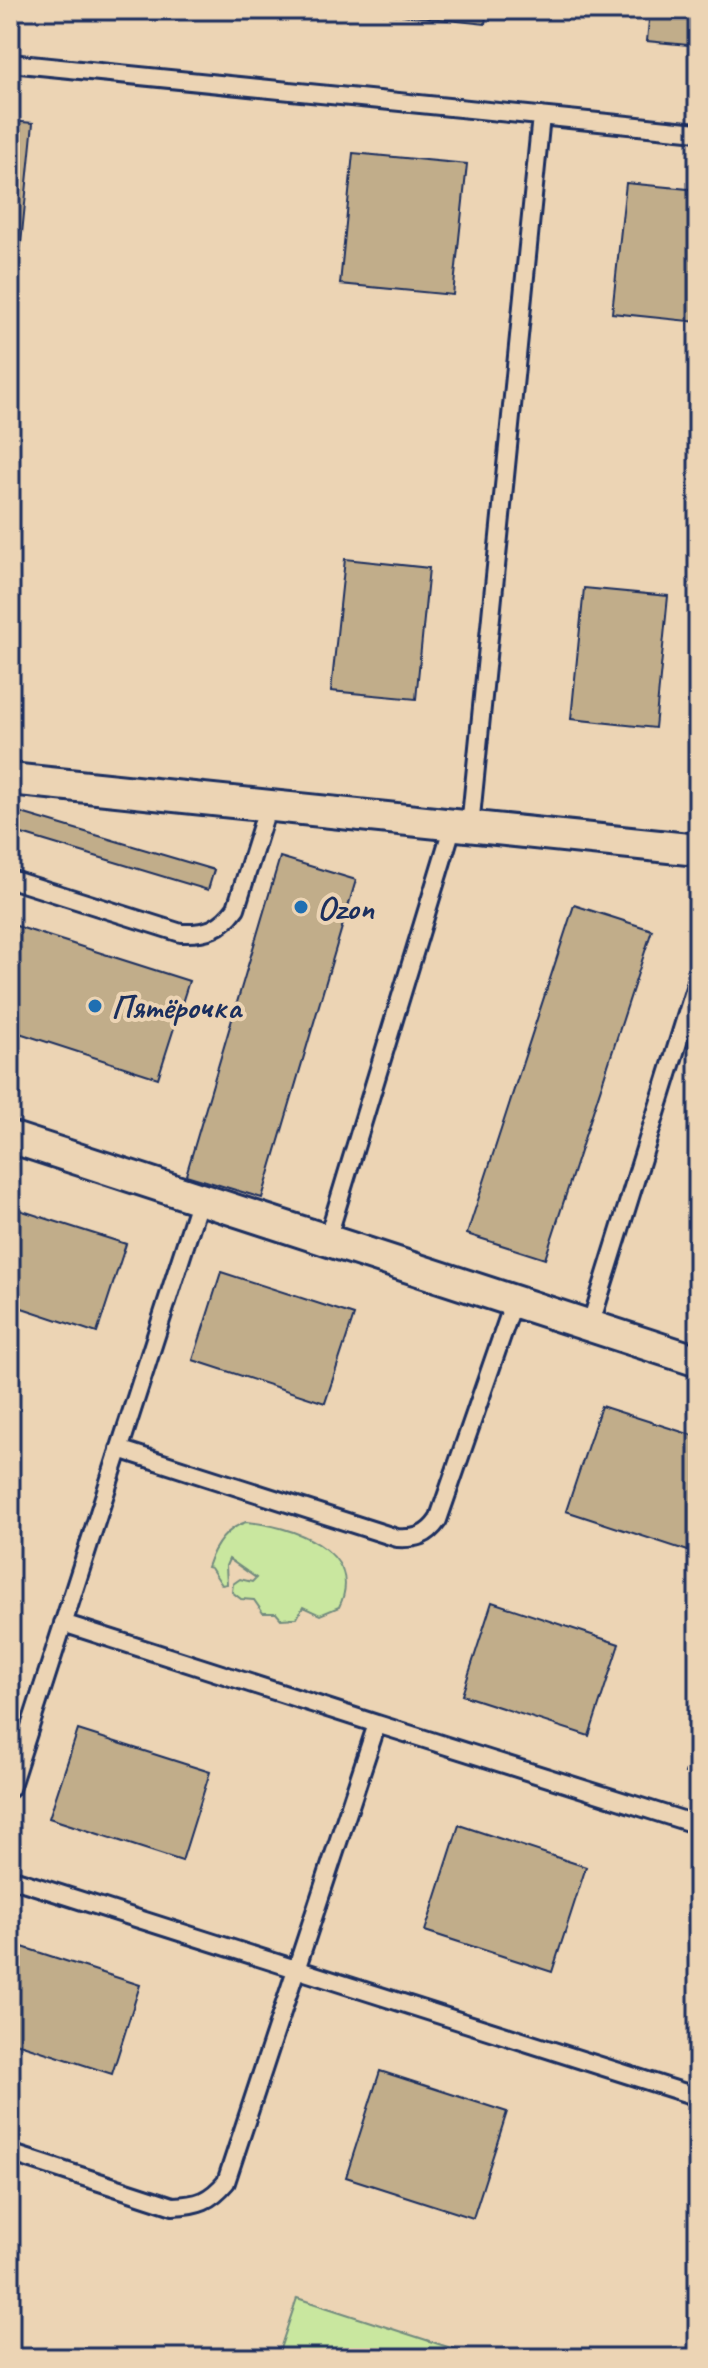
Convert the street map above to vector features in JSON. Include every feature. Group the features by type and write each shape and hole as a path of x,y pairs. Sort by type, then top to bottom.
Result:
{"street":[{"path":"10,779 698,850"},
{"path":"10,1137 698,1361"}],"lane":[{"path":"10,63 698,132"},
{"path":"327,1240 461,826 541,116"},
{"path":"10,879 181,933 202,933 217,928 236,908 268,806"},
{"path":"590,1326 698,978"},
{"path":"10,1789 200,1199"},
{"path":"119,1449 397,1538 416,1539 431,1531 438,1520 514,1301"},
{"path":"63,1623 698,1825"},
{"path":"10,2153 173,2206 198,2205 215,2195 226,2182 377,1724"},
{"path":"10,1878 698,2097"}],"green space":[{"path":"246,1522 301,1535 333,1556 342,1570 345,1587 339,1607 320,1615 303,1607 297,1618 281,1619 276,1613 263,1613 254,1600 241,1599 232,1592 233,1584 240,1579 252,1582 256,1578 229,1559 226,1566 227,1584 222,1585 211,1568 207,1567 216,1547 226,1535"},
{"path":"297,2298 457,2350 454,2358 277,2358"}],"building":[{"path":"354,10 487,10 485,24"},
{"path":"650,10 698,10 698,46 647,41"},
{"path":"10,121 33,123 20,254 10,253"},
{"path":"353,153 467,164 453,295 340,284"},
{"path":"626,183 698,190 698,322 612,313"},
{"path":"345,559 429,568 416,699 331,691"},
{"path":"584,588 668,596 655,728 571,719"},
{"path":"18,812 214,870 208,890 12,831"},
{"path":"280,857 356,880 262,1198 186,1175"},
{"path":"574,905 652,930 545,1259 467,1234"},
{"name":"Пятёрочка","path":"10,924 189,981 158,1078 10,1030"},
{"path":"10,1207 126,1244 97,1333 10,1304"},
{"path":"221,1272 354,1315 325,1403 193,1360"},
{"path":"601,1406 698,1437 698,1540 694,1553 566,1511"},
{"path":"492,1602 619,1644 589,1736 462,1695"},
{"path":"78,1730 210,1772 182,1861 49,1818"},
{"path":"698,1732 698,1777 685,1773"},
{"path":"459,1825 586,1867 552,1972 425,1931"},
{"path":"10,1943 140,1985 112,2074 10,2041"},
{"path":"380,2071 507,2112 473,2218 346,2177"}],"place":[{"name":"Ozon","path":"301,907"},
{"name":"Пятёрочка","path":"95,1006"}]}
